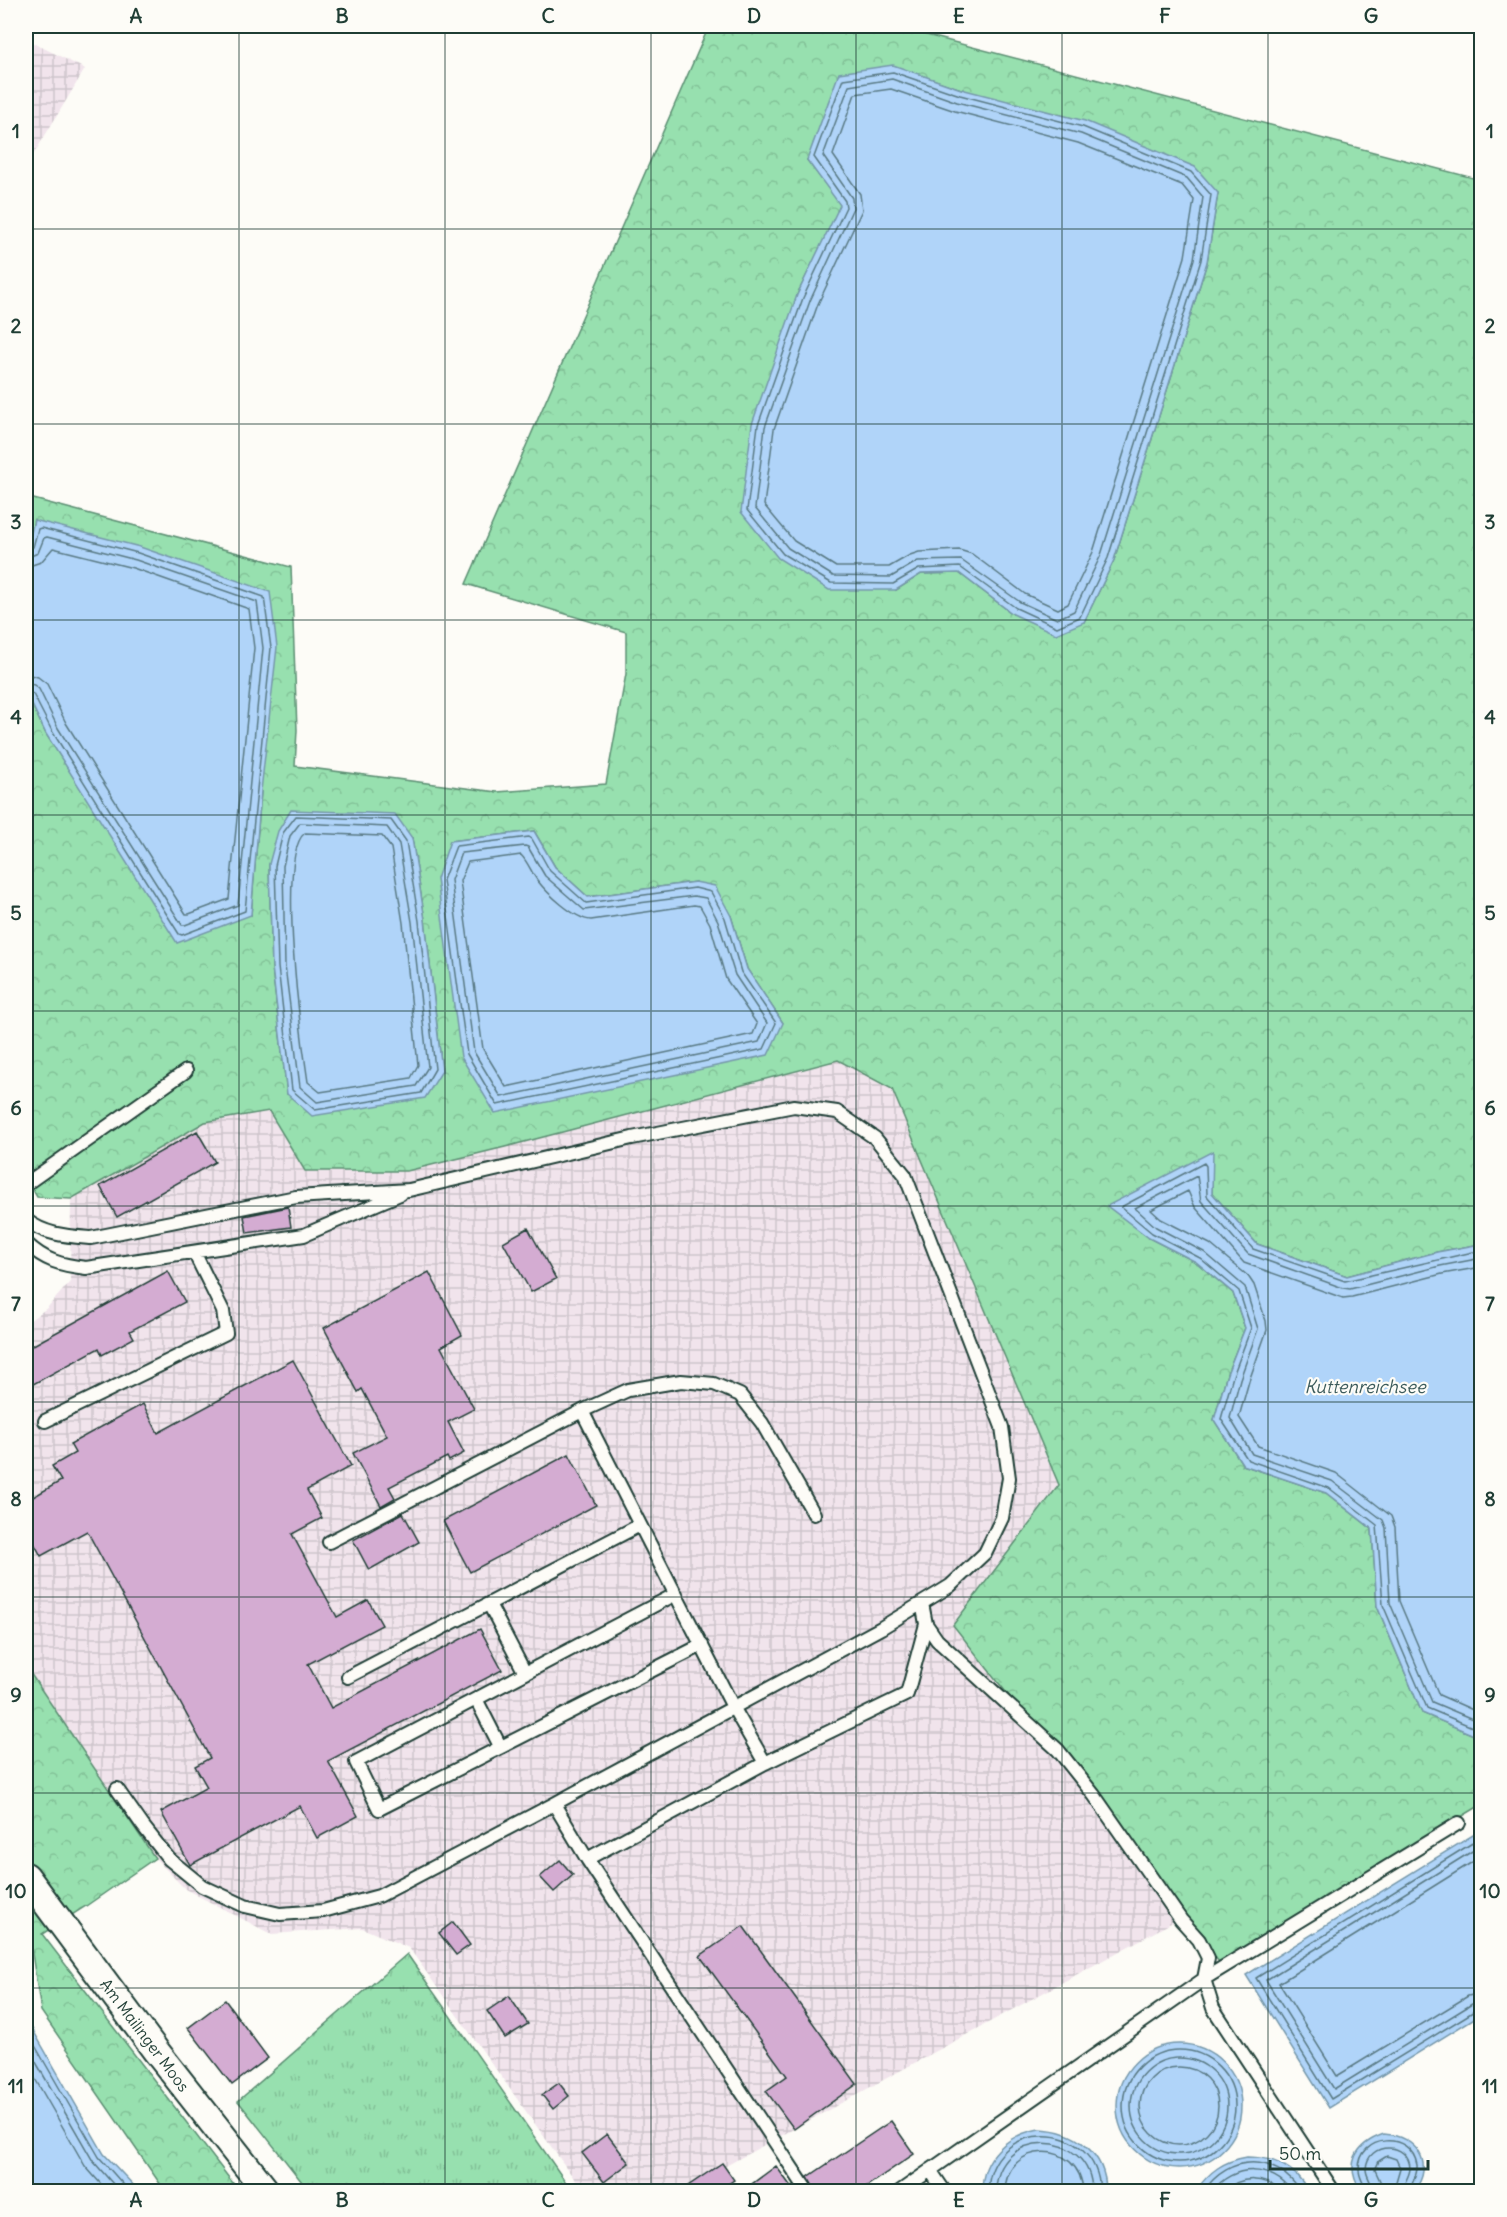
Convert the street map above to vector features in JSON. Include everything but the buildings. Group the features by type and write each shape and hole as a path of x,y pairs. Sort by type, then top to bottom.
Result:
{"street":[{"name":"Am Mailinger Moos","path":"26,1876 156,2051 267,2192"}],"lane":[{"path":"26,1184 186,1071"},
{"path":"26,1220 35,1228 57,1235 91,1238 296,1197 409,1190 632,1138 794,1106 837,1112 874,1138 905,1175 1002,1426 1010,1478 1002,1518 986,1553 950,1586 881,1628 379,1896 323,1911 280,1914 245,1906 202,1886 169,1859 117,1789"},
{"path":"26,1243 35,1252 61,1265 86,1268 304,1235 409,1190"},
{"path":"45,1421 226,1333 223,1311 194,1252"},
{"path":"329,1542 582,1411 628,1390 681,1381 714,1384 740,1395 762,1423 814,1514"},
{"path":"582,1411 765,1763"},
{"path":"348,1677 640,1525"},
{"path":"676,1594 356,1762 379,1809 702,1645"},
{"path":"489,1604 525,1673"},
{"path":"922,1604 926,1624 937,1640 1058,1750 1094,1795 1181,1920 1199,1940 1208,1958 1204,1978 1213,2008 1334,2192"},
{"path":"587,1859 765,1763 907,1694 926,1624"},
{"path":"476,1699 500,1746"},
{"path":"554,1804 587,1859 807,2192"},
{"path":"899,2192 1204,1978 1460,1823"},
{"path":"930,2170 945,2192"}],"shaded area":[{"path":"26,39 85,69 26,167"},
{"path":"838,1059 892,1089 1059,1486 953,1625 1184,1916 680,2191 583,2191 409,1948 362,1928 271,1934 185,1889 155,1858 26,1667 26,1323 47,1308 70,1282 71,1199 205,1122 269,1111 305,1171 505,1147"}],"green space":[{"path":"709,26 892,26 1481,180 1481,1244 1437,1252 1347,1276 1257,1244 1212,1193 1212,1152 1149,1238 1196,1262 1233,1293 1245,1328 1227,1374 1214,1420 1243,1465 1326,1493 1372,1529 1377,1606 1422,1713 1481,1738 1481,1805 1219,1962 953,1625 1059,1485 892,1089 838,1060 407,1171 305,1171 269,1111 205,1122 71,1199 37,1197 26,1178 26,692 46,734 116,844 251,915 261,791 34,520 26,555 26,497 291,567 297,730 295,766 497,792 606,784 626,674 626,632 466,584","holes":["893,66 961,89 1218,193 1207,262 1114,560 1084,622 1013,614 959,573 921,574 896,590 797,295 841,205 807,160","534,831 555,867 588,897 695,882 731,916 747,969 783,1023 451,841","412,838 425,920 442,1071 287,1094 272,967 269,864"]},
{"path":"26,1667 155,1858 42,1934 239,2191 165,2191 41,2011 30,1941 26,1935"},
{"path":"407,1954 572,2191 309,2191 238,2101"}],"water":[{"path":"893,65 961,89 1085,121 1195,167 1218,193 1207,262 1114,560 1084,622 1056,634 1013,614 959,573 921,574 896,590 829,590 778,558 741,512 752,424 797,295 840,205 807,160 839,73"},
{"path":"34,520 140,547 270,592 277,647 261,791 251,915 177,943 46,734 26,692 26,555"},
{"path":"291,810 395,814 412,838 425,920 442,1071 425,1098 312,1116 287,1094 272,967 269,864 278,831"},
{"path":"534,831 555,867 588,897 695,882 715,886 731,916 747,969 783,1023 768,1055 495,1113 461,1057 437,879 450,841"},
{"name":"Kuttenreichsee","path":"1213,1151 1212,1193 1257,1244 1347,1276 1437,1252 1481,1244 1481,1738 1422,1713 1377,1606 1372,1529 1326,1493 1243,1465 1214,1420 1227,1374 1245,1328 1233,1293 1196,1262 1149,1238 1107,1206"},
{"path":"1481,1830 1481,2014 1329,2108 1246,1975"},
{"path":"26,2018 104,2154 139,2191 26,2191"},
{"path":"1179,2044 1203,2049 1223,2062 1236,2082 1241,2106 1236,2130 1223,2150 1203,2163 1179,2168 1155,2163 1135,2150 1122,2130 1117,2106 1122,2082 1135,2062 1155,2049"},
{"path":"1039,2129 1065,2134 1086,2146 1101,2165 1106,2191 982,2191 986,2168 998,2150 1017,2136"},
{"path":"1384,2134 1405,2140 1419,2153 1423,2161 1423,2171 1414,2191 1361,2191 1353,2173 1355,2156 1366,2143"},
{"path":"1247,2157 1275,2161 1283,2165 1297,2176 1308,2191 1196,2191 1218,2168 1231,2161"}]}
